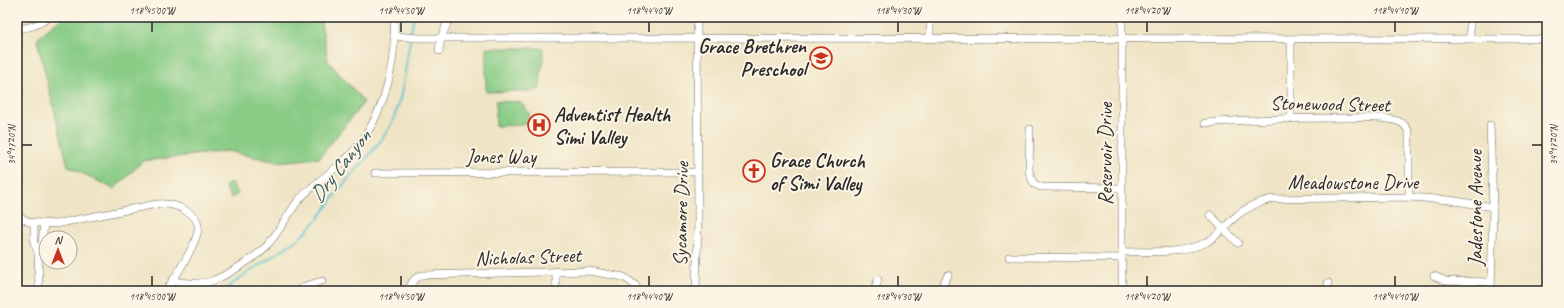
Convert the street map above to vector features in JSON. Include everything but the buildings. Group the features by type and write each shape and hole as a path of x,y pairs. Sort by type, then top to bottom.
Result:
{"street":[{"path":"17,28 33,26 43,22 49,17"},
{"path":"172,280 184,283 213,281 248,261 268,245 298,202 344,160 364,138 379,110 387,83 395,36 394,17"},
{"path":"439,51 450,17"},
{"name":"Sycamore Drive","path":"696,291 698,17"},
{"path":"930,17 930,39"},
{"name":"Reservoir Drive","path":"1122,17 1122,291"},
{"path":"1470,17 1470,38"},
{"path":"395,36 419,38 698,39 1547,39"},
{"path":"1291,39 1291,118"},
{"name":"Stonewood Street","path":"1205,123 1291,118 1366,118 1402,122 1407,127 1409,133 1409,198"},
{"name":"Jadestone Avenue","path":"1490,125 1492,207 1491,291"},
{"path":"1030,128 1029,172 1034,184 1041,187 1121,188"},
{"name":"Jones Way","path":"376,173 698,172"},
{"name":"Meadowstone Drive","path":"1009,257 1122,255 1186,250 1207,242 1246,209 1259,202 1272,198 1409,198 1449,200 1492,207"},
{"path":"17,216 29,222 55,224 165,204 180,207 190,213 199,225 189,253 166,291"},
{"path":"1210,215 1238,243"},
{"path":"34,223 34,243 38,252"},
{"path":"43,230 44,224"},
{"path":"38,270 39,291"},
{"path":"556,271 556,291"},
{"name":"Nicholas Street","path":"409,291 411,282 419,276 556,271 589,271 605,273 624,277 636,286"},
{"path":"942,291 942,286 948,276"},
{"path":"1434,276 1446,281 1491,282"},
{"path":"874,291 878,280"},
{"path":"299,291 305,286 322,281"}],"green space":[{"path":"63,17 320,17 328,61 364,102 319,158 277,162 228,151 143,161 114,189 68,166 37,40"},
{"path":"486,48 543,48 543,65 541,69 540,88 535,91 486,92"},
{"path":"496,101 520,102 529,112 529,123 521,125 496,126"},
{"path":"232,182 238,194 231,198 225,186"}],"waterway":[{"name":"Dry Canyon","path":"410,35 414,17"},
{"name":"Dry Canyon","path":"224,291 241,277 289,246 304,234 382,138 393,120 400,100 410,40"}],"place":[{"name":"Grace Brethren Preschool","path":"821,58"},
{"name":"Adventist Health Simi Valley","path":"539,125"},
{"name":"Grace Church of Simi Valley","path":"754,171"}]}
